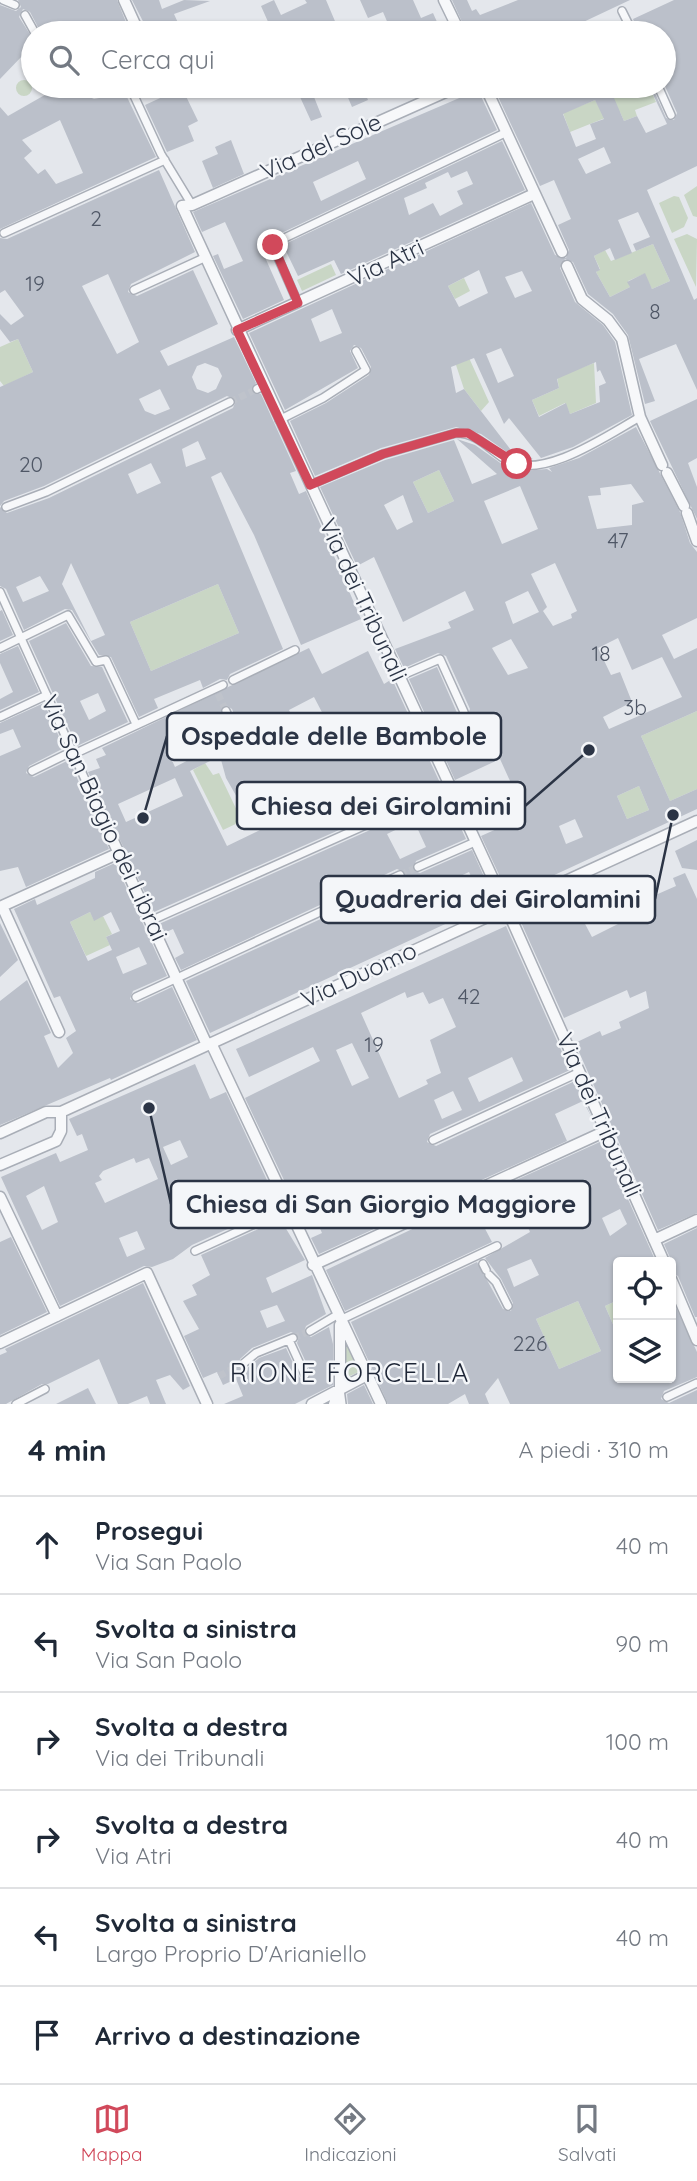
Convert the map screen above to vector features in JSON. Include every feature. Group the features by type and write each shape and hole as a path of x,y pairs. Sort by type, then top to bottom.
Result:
{"street":[{"path":"3,0 15,5"},
{"path":"124,0 134,21"},
{"path":"444,0 454,21"},
{"path":"622,11 627,21"},
{"path":"25,15 28,21"},
{"name":"Via dei Tribunali","path":"136,98 187,205 204,258 260,388 279,420 310,485 448,788 506,907 608,1130 662,1257"},
{"name":"Via del Sole","path":"187,205 430,98"},
{"path":"490,98 562,252"},
{"path":"663,98 671,115"},
{"path":"298,303 272,244 506,132"},
{"path":"4,233 165,160"},
{"name":"Via Atri","path":"237,330 534,194"},
{"path":"134,289 204,258"},
{"path":"568,266 582,299 608,320 622,339 640,416 685,509 697,541"},
{"path":"279,420 323,398 366,370 356,351"},
{"path":"6,507 46,492 230,402"},
{"path":"310,485 383,454 456,433 468,433 517,464 549,462 582,449 640,416"},
{"name":"Via San Biagio dei Librai","path":"0,592 118,853 381,1404"},
{"path":"0,648 68,615 96,662 106,660 136,724"},
{"path":"233,680 295,650"},
{"path":"398,677 440,659 464,712"},
{"path":"32,771 219,689"},
{"path":"0,716 47,695"},
{"path":"226,711 239,742 256,734"},
{"path":"150,921 431,796"},
{"name":"Via Duomo","path":"0,1133 46,1112 61,1112 697,821"},
{"path":"418,867 475,842"},
{"path":"59,1032 1,906 118,853"},
{"path":"136,997 400,875"},
{"path":"433,1140 580,1072"},
{"path":"0,1165 56,1141 61,1131 61,1112"},
{"path":"313,1265 608,1130"},
{"path":"0,1197 4,1220 57,1316"},
{"path":"195,1251 287,1209"},
{"path":"654,1240 697,1220"},
{"path":"310,1331 483,1264 497,1246"},
{"path":"483,1264 508,1306"},
{"path":"0,1343 147,1273 174,1326 207,1404"},
{"path":"676,1291 697,1340"},
{"path":"339,1318 342,1404"},
{"path":"244,1363 256,1353 291,1339 305,1375"},
{"path":"312,1404 367,1375"},
{"path":"667,1397 697,1383"},
{"path":"16,1404 45,1389"},
{"path":"334,1404 340,1389"}],"green space":[{"path":"21,80 21,96 16,91"},
{"path":"613,98 654,98 656,102 635,110 637,116 624,121 620,112 570,132 563,113 595,100 598,105"},
{"path":"697,186 697,217 693,216 684,195"},
{"path":"674,196 679,197 688,218 684,227 672,233 659,203"},
{"path":"687,234 697,239 696,287 674,239"},
{"path":"653,244 670,281 652,289 644,274 628,281 630,287 610,297 596,272 600,269 594,256 605,250 611,261"},
{"path":"331,264 336,275 302,291 297,280"},
{"path":"464,278 470,291 455,299 448,286"},
{"path":"18,339 33,372 4,386 0,381 0,347"},
{"path":"465,349 489,402 481,411 464,389 456,365"},
{"path":"594,363 596,403 570,414 565,403 539,416 532,400 559,388 557,377"},
{"path":"439,470 454,501 428,513 413,482"},
{"path":"218,584 239,633 151,671 130,622"},
{"path":"697,711 697,789 670,801 641,736"},
{"path":"205,763 213,775 219,773 242,821 223,830 193,770"},
{"path":"639,786 649,810 627,819 617,796"},
{"path":"90,912 94,920 103,916 112,934 106,937 110,945 86,956 70,922"},
{"path":"578,1301 601,1351 559,1369 536,1319"},
{"path":"613,1302 613,1324 605,1306"},
{"path":"343,1333 361,1371 343,1379"}],"building":[{"path":"18,0 117,0 126,21 35,21 30,12 23,9 19,17 22,21 21,57 0,79 0,5 16,11 21,7"},
{"path":"132,0 159,0 162,9 184,0 210,1 174,14 177,21 143,21"},
{"path":"274,0 281,15 307,3 305,0 326,0 335,21 268,21 261,6"},
{"path":"360,0 413,0 421,18 433,13 437,21 387,21 383,12 368,18"},
{"path":"452,0 467,0 472,11 476,9 480,15 518,0 630,0 585,21 462,21"},
{"path":"674,0 697,0 697,166 647,190 694,300 697,298 697,390 676,344 639,359 655,401 645,404 628,335 613,314 588,294 573,262 565,259 560,268 575,302 603,325 615,342 632,415 573,447 541,458 509,418 504,424 474,358 451,367 456,393 464,389 514,454 521,450 533,459 511,455 481,434 456,427 381,448 315,476 290,421 326,403 369,375 371,367 361,348 354,345 350,351 358,368 285,410 249,333 531,203 555,255 566,258 569,250 558,225 571,219 554,180 540,186 499,98 614,98 624,121 637,116 646,133 667,124 655,98 657,98 666,118 674,120 677,113 670,98 676,98 676,21 633,19","holes":["595,100 604,119 590,124 596,139 576,147 563,114","604,147 611,163 586,174 578,159","638,212 650,237 633,244 636,251 653,244 670,281 652,289 645,273 627,282 630,287 610,297 596,272 600,270 594,256 610,248 615,260 632,253 618,220","479,270 488,293 459,307 448,286","522,271 532,291 515,298 505,277","332,309 342,333 320,342 311,319","501,348 514,376 498,383 486,354","596,362 597,372 600,370 606,383 599,386 600,402 570,414 566,403 539,417 532,400 559,388 557,379"]},
{"path":"40,98 127,98 156,157 0,229 0,107 8,116","holes":["60,120 83,173 56,184 45,169 38,174 24,158 32,151 22,140"]},
{"path":"160,98 187,98 198,121 188,126 194,141 167,152 145,105"},
{"path":"300,98 314,98 322,117 311,121"},
{"path":"348,98 367,98 368,100 352,107"},
{"path":"459,98 482,98 497,130 269,239 260,246 284,300 243,319 213,256 218,254 224,269 243,261 225,222 202,232 193,212","holes":["358,161 366,179 321,201 313,182"]},
{"path":"231,140 244,174 213,188 202,161 218,154 215,147"},
{"path":"502,141 525,190 341,274 334,260 298,276 283,245","holes":["467,171 473,184 457,191 463,204 440,216 433,203 409,215 404,198 427,188 425,183 448,172 451,178"]},
{"path":"159,170 195,252 131,284 128,292 137,296 193,270 218,324 160,351 168,366 234,337 256,383 251,391 261,394 296,471 290,473 299,494 306,491 361,619 301,645 254,535 221,472 211,477 283,649 230,674 227,680 220,679 203,688 200,680 154,699 158,708 139,717 111,657 99,655 72,610 65,609 24,630 6,589 0,586 0,507 7,513 49,498 233,408 236,400 227,396 44,486 4,501 0,506 0,387 33,372 18,339 10,342 0,329 0,314 11,325 24,316 5,290 0,293 0,238 7,239","holes":["108,274 139,342 117,354 82,286","205,363 218,368 222,376 216,389 208,393 197,389 192,377 197,366","160,389 170,409 155,415 145,411 139,399","198,441 206,459 186,467 182,449","151,463 161,483 137,494 128,474","71,563 105,635 91,641 62,584","40,576 49,591 23,602 16,587","218,584 239,633 151,671 130,622"]},
{"path":"697,399 697,458 688,463 697,487 697,519 650,421"},
{"path":"636,427 680,512 690,543 697,552 697,618 662,635 674,659 697,648 697,711 641,736 670,801 697,789 697,809 509,896 481,836 526,816 500,759 455,780 409,679 437,667 458,715 467,717 470,709 446,656 438,653 404,668 395,649 451,628 448,622 474,610 465,591 403,622 374,557 357,566 320,487 385,460 454,440 472,484 497,474 457,439 475,445 506,467 523,471 547,469 552,472 549,468 579,458","holes":["439,470 454,501 428,513 413,482","631,484 644,502 632,505 632,525 597,529 588,496 601,495 600,488","520,486 538,529 502,544 484,501","403,495 413,522 397,530 384,505","555,563 577,611 571,614 572,618 553,626 543,611 547,607 531,574","528,591 539,612 513,624 505,602","618,638 632,670 662,657 682,697 609,729 603,717 632,702 620,672 611,675 598,648","511,639 528,668 508,675 492,648","639,786 649,810 627,819 617,796","575,819 583,837 566,844 559,826"]},
{"path":"2,610 13,635 0,641 0,611"},
{"path":"66,623 91,666 102,667 128,722 77,746 29,641","holes":["98,693 106,711 89,720 80,701"]},
{"path":"18,646 39,692 0,710 0,699 13,692 0,663 0,654"},
{"path":"309,648 322,674 368,651 384,684 392,679 466,839 416,861 413,870 420,873 472,850 495,901 210,1033 186,981 403,881 406,873 397,869 181,970 175,958 184,953 173,929 164,933 159,924 433,802 436,793 429,790 399,804 390,785 362,788 364,793 347,802 357,822 154,912 88,772 100,768 96,759 106,755 102,748","holes":["314,697 337,741 311,754 289,710","226,705 232,709 242,734 257,728 262,732 261,738 242,748 235,746 220,713","194,734 202,753 175,767 166,747 178,738 181,741","220,756 226,778 238,799 265,784 273,805 253,813 260,830 227,846 190,771","175,778 183,796 126,822 118,804","414,821 426,847 400,859 387,834","469,872 479,893 461,901 452,880"]},
{"path":"44,703 64,748 29,766 26,773 34,777 69,760 109,849 26,887 18,867 0,871 0,756 21,747 13,729 0,734 0,723"},
{"path":"697,840 697,870 682,868 675,851"},
{"path":"115,863 167,976 133,991 130,999 138,1003 172,987 197,1040 111,1080 110,1078 0,1125 0,1001 27,980 51,1033 44,1036 58,1068 73,1053 66,1038 76,1031 60,996 54,998 14,909 35,899 37,905 95,878 95,872","holes":["90,912 94,921 111,912 120,931 106,937 112,950 88,961 70,922","139,947 147,964 123,974 116,957"]},
{"path":"685,873 697,899 697,1213 658,1230 575,1043 600,1031 602,1036 621,1028 619,1022 649,1008 646,991 630,998 627,990 564,1018 520,920 580,896 579,893 603,882 614,906 623,902 626,908 676,886 673,878","holes":["614,906 620,923 592,937 584,922"]},
{"path":"0,923 18,960 0,977"},
{"path":"506,926 570,1070 430,1134 427,1142 436,1146 575,1081 592,1118 583,1101 555,1114 567,1141 319,1254 311,1238 322,1233 314,1215 303,1220 245,1098 320,1061 313,1047 249,1077 236,1049","holes":["405,992 407,998 423,992 429,1004 443,998 456,1027 430,1040 441,1073 426,1080 428,1084 399,1098 361,1013","352,1043 369,1078 352,1086 336,1050","512,1057 523,1081 479,1102 468,1078","453,1091 462,1110 442,1119 434,1100"]},
{"path":"195,1064 210,1099 226,1092 279,1206 192,1245 173,1259 152,1267 144,1266 60,1306 1,1177 56,1153 60,1162 88,1150 82,1134 77,1136 69,1119","holes":["180,1140 188,1157 171,1165 163,1147","134,1158 136,1163 149,1158 158,1179 105,1203 95,1183 102,1180 99,1176 103,1171","44,1186 58,1222 42,1230 26,1196","137,1231 145,1249 127,1257 119,1238"]},
{"path":"602,1141 654,1257 613,1257 613,1302 605,1306 613,1324 613,1383 676,1383 676,1308 697,1352 697,1377 664,1391 661,1399 669,1403 697,1390 697,1404 510,1404 498,1378 485,1394 489,1404 469,1404 465,1394 448,1404 388,1404 351,1322 477,1262 503,1309 511,1311 513,1303 501,1279 485,1258 530,1232 522,1214 511,1218 506,1209 481,1221 492,1242 345,1311 326,1270 446,1213 448,1217 474,1205 472,1200","holes":["620,1209 627,1224 610,1236 602,1218","531,1259 539,1275 514,1287 507,1269","578,1301 601,1351 559,1369 536,1319"]},
{"path":"285,1217 289,1226 285,1227 305,1260 266,1278 272,1293 312,1275 326,1314 306,1326 304,1332 311,1337 329,1327 333,1344 333,1385 295,1404 224,1404 243,1396 236,1379 223,1385 217,1372 203,1378 184,1336 199,1329 183,1301 197,1295 192,1285 210,1275 201,1255","holes":["277,1305 285,1321 267,1328 260,1311","291,1332 299,1336 297,1343 311,1373 308,1380 300,1378 286,1348 259,1358 246,1369 239,1366 240,1359 252,1348"]},
{"path":"697,1228 697,1317 676,1275 676,1257 670,1257 664,1244"},
{"path":"11,1237 47,1312 0,1335 0,1242"},
{"path":"143,1283 190,1386 183,1390 170,1375 156,1380 166,1404 150,1404 147,1396 128,1404 118,1404 99,1359 48,1384 42,1384 6,1404 0,1404 0,1355 7,1352 5,1349"},
{"path":"364,1385 373,1404 348,1404 347,1394"},
{"path":"88,1388 96,1404 56,1404"}],"tunnel":[{"path":"230,402 257,389"},
{"path":"218,694 226,711"},
{"path":"431,796 446,789"},
{"path":"400,875 418,867"},
{"path":"293,1338 310,1331"},
{"path":"219,1376 244,1363"}],"place":[{"name":"Chiesa dei Girolamini","path":"589,750"},
{"name":"Quadreria dei Girolamini","path":"673,815"},
{"name":"Ospedale delle Bambole","path":"143,818"},
{"name":"Chiesa di San Giorgio Maggiore","path":"149,1108"}],"district":[{"name":"RIONE FORCELLA","path":"350,1373"}],"route":[{"path":"273,245 298,303 237,330 310,485 383,454 423,440 456,433 468,433 517,464"}]}
